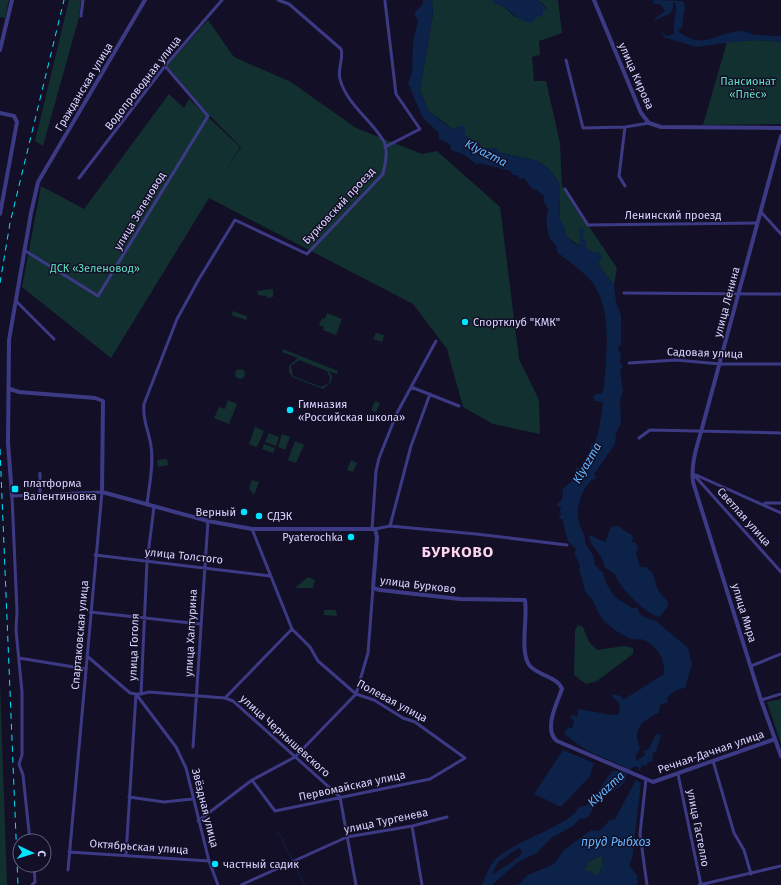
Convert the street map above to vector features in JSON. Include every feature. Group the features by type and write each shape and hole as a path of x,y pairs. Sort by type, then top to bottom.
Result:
{"street":[{"path":"0,50 12,0"},
{"path":"81,16 83,0"},
{"name":"Гражданская улица","path":"12,496 8,443 10,389 9,340 24,250 38,182 145,0"},
{"name":"Водопроводная улица","path":"79,178 165,66 222,0"},
{"path":"278,0 289,4 341,49 342,58 339,78 345,92 384,141 385,146 420,129 396,94 385,0"},
{"path":"381,6 385,0"},
{"name":"улица Кирова","path":"594,0 641,113 649,123 661,127 781,128"},
{"path":"566,60 583,128 625,127 649,123"},
{"name":"улица Зеленовод","path":"24,250 98,296 208,116 165,66"},
{"path":"0,113 14,116 17,122 0,214"},
{"path":"625,127 619,176 625,186"},
{"name":"улица Ленина","path":"694,474 693,462 700,432 720,364 781,136"},
{"name":"Бурковский проезд","path":"147,505 152,455 151,444 142,414 144,404 177,319 225,236 236,220 307,254 383,174 386,163 385,146"},
{"name":"Ленинский проезд","path":"565,189 588,225 757,223"},
{"path":"760,212 781,234"},
{"path":"624,293 781,294"},
{"path":"16,301 54,338"},
{"path":"374,529 377,465 390,428 436,341"},
{"name":"Садовая улица","path":"629,363 676,360 720,364 781,364"},
{"path":"412,387 459,406"},
{"name":"Спартаковская улица","path":"10,389 19,392 95,398 103,401 102,492 68,852 68,870"},
{"path":"390,526 410,446 430,394"},
{"path":"639,438 650,430 781,433"},
{"path":"40,473 40,495"},
{"path":"694,474 763,503 781,513"},
{"name":"Светлая улица","path":"694,474 781,572"},
{"name":"улица Мира","path":"694,474 693,482 761,700 781,756"},
{"path":"29,833 23,775 20,764 22,755 22,692 16,630 17,611 12,496 102,492 208,521 252,529 374,529 390,526 476,534 567,545"},
{"path":"763,503 781,503"},
{"name":"улица Гоголя","path":"126,855 136,694 141,694 147,562 154,507"},
{"name":"улица Халтурина","path":"194,747 200,624 208,521"},
{"name":"Полевая улица","path":"252,529 292,629 310,647 318,661 356,694 374,700 403,718 415,722 465,758"},
{"name":"улица Бурково","path":"374,529 377,538 373,588 460,599 525,600 527,611 525,655 530,666 540,674 559,683 562,689 552,718 551,730 553,738 646,779"},
{"name":"улица Толстого","path":"95,555 270,576"},
{"path":"198,821 252,780 295,757 356,694 368,653 373,588"},
{"path":"90,612 200,624"},
{"path":"225,698 292,629"},
{"path":"751,666 781,654"},
{"name":"Звёздная улица","path":"87,656 130,692 136,694 176,747 186,768 192,799 208,861 218,885"},
{"path":"19,658 86,669"},
{"name":"улица Чернышевского","path":"141,694 149,692 196,697 225,698 233,701 340,797"},
{"path":"761,700 781,694"},
{"name":"Речная-Дачная улица","path":"646,779 653,782 775,739"},
{"name":"Первомайская улица","path":"252,780 275,811 430,779 465,758"},
{"path":"713,761 734,833 744,850 751,874"},
{"name":"улица Гастелло","path":"678,774 700,885"},
{"path":"646,779 640,834 647,885"},
{"path":"129,797 164,802 192,799"},
{"path":"340,797 356,885"},
{"name":"улица Тургенева","path":"241,885 347,837 412,826 447,817"},
{"path":"412,826 422,885"},
{"name":"Октябрьская улица","path":"68,852 208,861"},
{"path":"700,885 781,866"},
{"path":"32,885 35,882 34,873"}],"green space":[{"path":"0,0 9,0 5,18 0,17"},
{"path":"69,0 81,0 79,17 43,146 35,141"},
{"path":"432,0 492,0 503,6 515,17 547,8 538,0 558,0 562,33 539,41 540,55 532,57 534,81 546,81 560,143 562,186 617,268 614,285 597,263 602,259 599,252 594,253 571,240 564,232 565,230 560,219 559,183 550,170 538,161 502,153 497,151 497,148 482,149 465,135 460,126 454,130 428,110 420,90 433,14"},
{"name":"ДСК «Зеленовод»","path":"208,20 234,57 291,82 356,128 422,154 437,151 500,207 519,359 539,400 540,434 493,424 463,407 447,349 413,304 209,198 111,358 22,287 41,186 84,209 169,94 184,108 189,99 240,147 222,177 241,147 209,115 167,66"},
{"name":"Пансионат «Плёс»","path":"758,40 781,42 781,124 703,125 727,42"},
{"path":"273,289 273,297 267,298 267,296 258,295 257,291"},
{"path":"233,311 248,317 246,320 231,315"},
{"path":"327,313 342,319 336,335 323,330 324,327 319,325 322,318 325,319"},
{"path":"376,333 384,335 382,342 373,339"},
{"path":"283,349 338,371 337,374 329,371 332,376 331,382 323,389 292,377 289,372 289,366 298,358 282,352","holes":["299,360 327,371 330,378 329,383 321,387 293,376 291,366"]},
{"path":"238,369 242,369 244,370 244,378 238,379 235,376 235,372"},
{"path":"228,400 237,404 229,424 214,418 219,407 225,409"},
{"path":"375,401 380,403 376,412 371,411"},
{"path":"255,427 264,431 257,447 249,444"},
{"path":"269,433 279,437 276,446 265,442"},
{"path":"282,434 290,437 285,450 278,447"},
{"path":"295,441 304,445 296,463 288,460"},
{"path":"264,444 275,448 273,453 262,449"},
{"path":"167,459 168,465 158,467 157,460"},
{"path":"351,460 357,463 353,472 347,470"},
{"path":"252,480 259,482 254,495 249,488"},
{"path":"308,577 315,580 313,588 295,588"},
{"path":"324,610 336,610 337,616 324,615"},
{"path":"578,625 583,627 589,642 597,650 624,646 633,648 633,654 597,681 586,684 574,675 575,631"},
{"path":"0,682 7,885 0,885"},
{"path":"781,699 781,744 767,702"},
{"path":"602,855 603,865 599,874 593,876 590,871 585,871 588,862"}],"water":[{"name":"Klyazma","path":"423,0 432,0 433,14 420,90 428,110 453,130 460,126 465,126 465,135 474,142 479,143 482,149 497,148 497,151 502,153 538,161 550,170 559,183 560,219 565,230 564,232 573,243 580,246 579,227 584,230 583,239 587,241 585,247 594,253 599,251 602,259 597,263 614,285 616,302 621,315 621,343 618,350 621,353 620,361 623,367 620,370 623,392 620,400 621,423 616,433 615,444 594,474 597,478 590,482 584,491 578,507 578,517 585,537 585,543 593,555 595,565 603,573 606,583 615,597 632,608 638,608 638,611 642,616 656,621 688,648 692,664 685,688 673,692 667,699 668,702 660,705 659,713 647,719 641,725 637,733 640,748 636,754 636,761 645,755 644,751 649,749 656,734 661,735 656,752 654,752 652,757 652,762 648,762 646,766 642,765 639,771 639,768 635,766 628,771 623,766 586,750 564,734 568,727 572,728 574,721 570,716 572,715 578,717 578,709 612,715 619,714 620,704 612,696 613,694 620,696 623,700 664,674 661,657 655,647 640,639 631,639 624,636 608,625 601,617 592,600 585,591 579,571 580,565 574,553 576,549 568,541 562,519 558,518 561,515 561,507 557,506 562,500 563,489 573,480 576,468 580,468 588,457 591,444 594,444 599,429 603,402 595,401 593,397 596,394 601,394 604,388 607,333 603,305 599,293 592,282 580,270 557,252 556,245 548,234 548,209 543,200 544,196 537,190 532,189 524,178 520,179 517,175 512,175 511,171 479,163 477,165 465,155 451,150 450,144 439,139 439,133 423,118 408,83 412,73 413,42 418,21 414,13 423,4"},
{"path":"492,0 538,0 547,9 543,10 543,15 540,17 538,16 531,23 519,19 503,6"},
{"path":"652,0 683,1 685,6 682,28 678,30 688,37 696,40 710,39 732,32 745,31 756,35 781,36 781,42 758,40 696,47 664,37 661,31 666,36 674,34 676,11 675,3 673,3 671,13 654,20 665,11 660,4 654,4"},
{"path":"618,526 633,536 632,542 636,543 638,547 636,553 640,567 646,567 652,572 658,590 668,602 668,607 659,617 640,606 627,593 621,586 615,574 605,568 602,558 589,538 590,535 605,542 611,527"},
{"path":"563,750 594,763 590,776 561,807 534,794"},
{"name":"Klyazma","path":"612,771 622,771 627,774 624,783 600,799 588,817 580,819 573,826 551,838 537,853 518,862 492,885 482,885 491,865 501,855 564,821 573,815 578,808 587,805","holes":["519,848 522,851 519,857 492,875 498,862"]},
{"name":"пруд Рыбхоз","path":"636,780 641,783 632,859 629,865 637,876 637,885 518,885 528,875 554,864 563,851 591,830 599,831 610,820 615,819","holes":["602,855 603,865 600,867 601,871 599,874 593,876 593,871 585,871 588,862"]}],"waterway":[{"path":"277,832 283,839 284,844 293,860"},
{"path":"294,863 305,885"}],"railway":[{"path":"0,283 10,223 64,0"},
{"path":"0,449 18,885"}],"place":[{"name":"Спортклуб \"КМК\"","path":"465,322"},
{"name":"Гимназия «Российская школа»","path":"290,410"},
{"name":"платформа Валентиновка","path":"15,489"},
{"name":"Верный","path":"244,512"},
{"name":"СДЭК","path":"259,516"},
{"name":"Pyaterochka","path":"351,537"},
{"name":"частный садик","path":"215,864"}],"district":[{"name":"БУРКОВО","path":"458,552"}]}
